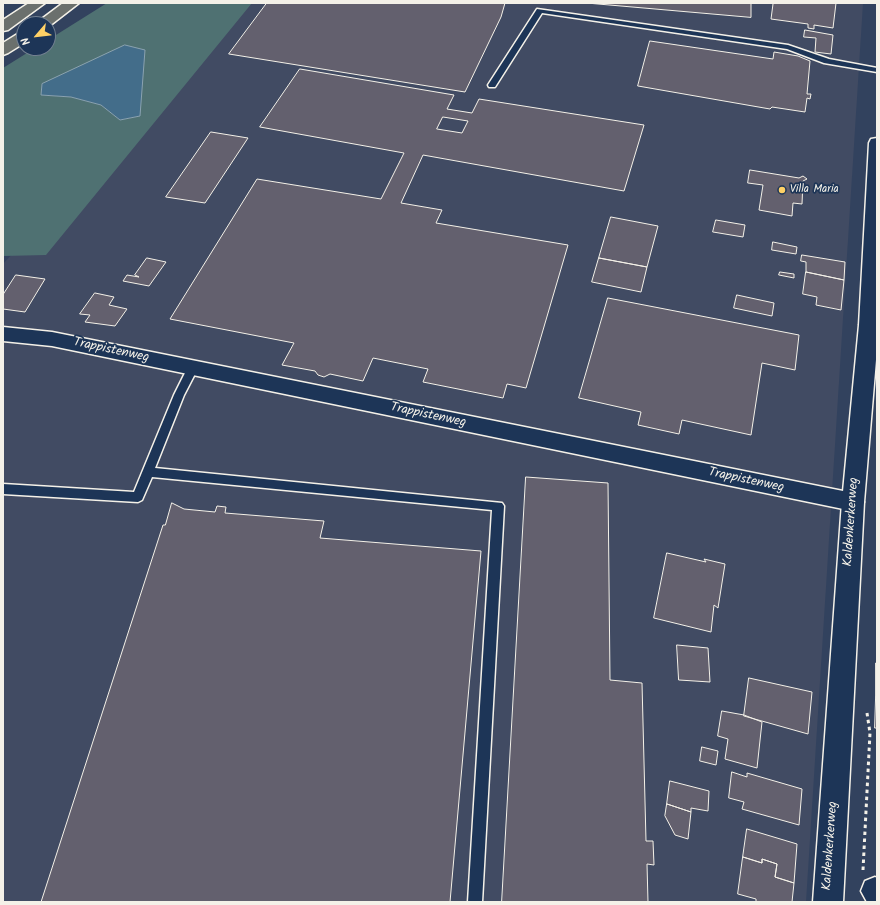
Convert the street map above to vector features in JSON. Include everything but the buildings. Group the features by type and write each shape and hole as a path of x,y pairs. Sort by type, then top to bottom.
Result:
{"highway":[{"path":"3,27 38,3"},
{"path":"53,16 72,3"},
{"path":"3,50 16,41"}],"main road":[{"name":"Kaldenkerkerweg","path":"828,902 853,502 873,326 877,143"}],"street":[{"name":"Trappistenweg","path":"3,334 52,339 853,502"}],"lane":[{"path":"492,85 540,11 788,47 827,61 877,70"},
{"path":"3,490 138,497 179,395 193,368"},
{"path":"148,472 498,506 475,902"}],"path":[{"path":"866,706 870,733 872,885"}],"shaded area":[{"path":"241,3 863,3 806,902 3,902 3,264"},
{"path":"125,45 145,50 140,116 120,120 101,105 71,97 41,95 42,84"}],"green space":[{"path":"107,3 252,3 46,255 3,256 3,68 22,56 56,56 56,35","holes":["42,84 140,116 120,120 101,105 71,97 41,95"]}],"place":[{"name":"Villa Maria","path":"782,190"}]}
